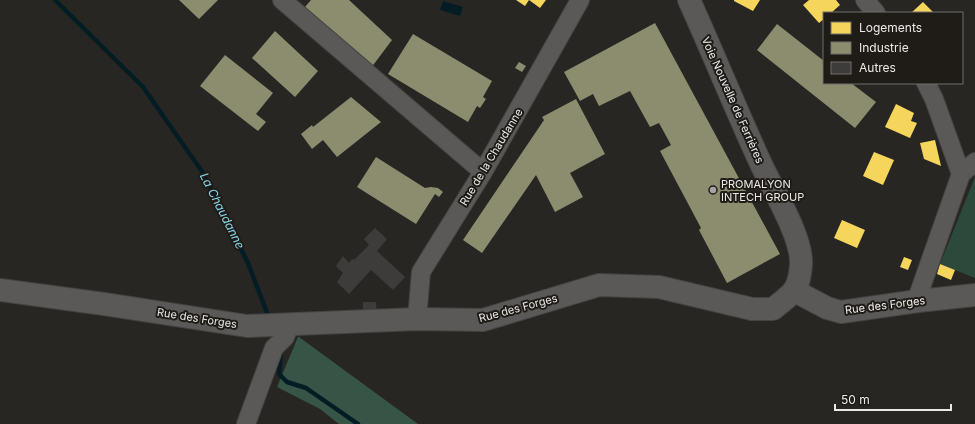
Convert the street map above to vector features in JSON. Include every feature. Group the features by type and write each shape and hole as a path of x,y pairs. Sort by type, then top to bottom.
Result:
{"street":[{"path":"282,0 483,172"},
{"name":"Rue de la Chaudanne","path":"417,319 421,272 483,172 580,0"},
{"name":"Voie Nouvelle de Ferrières","path":"690,0 761,164 796,238 801,264 795,291"},
{"path":"865,0 875,12"},
{"path":"926,84 934,99 961,174"},
{"path":"918,301 919,293 961,174 975,162"},
{"name":"Rue des Forges","path":"0,290 104,304 282,333 417,319 482,320 599,285 659,288 752,308 773,309 795,291 827,308 841,312 918,301 975,295"},
{"path":"246,424 282,333"}],"green space":[{"path":"975,177 975,278 940,264"},
{"path":"298,337 418,424 339,424 320,409 277,387"}],"water":[{"path":"443,1 463,7 460,16 440,10"}],"building: Logements":[{"path":"516,0 529,0 525,6"},
{"path":"529,0 546,0 540,8"},
{"path":"734,0 760,0 753,11"},
{"path":"809,0 836,0 840,5 832,12 823,12 823,20 819,23 803,5"},
{"path":"923,2 933,12 912,12"},
{"path":"896,104 914,113 911,121 917,123 910,138 885,127"},
{"path":"935,140 941,166 924,159 920,143"},
{"path":"874,152 894,160 883,185 863,176"},
{"path":"842,220 865,230 857,248 834,238"},
{"path":"904,257 912,260 908,270 900,267"},
{"path":"940,264 955,270 951,280 937,274"}],"building: Industrie":[{"path":"179,0 218,0 199,19"},
{"path":"311,0 349,0 392,40 371,68 305,7"},
{"name":"PROMALYON INTECH GROUP","path":"655,23 780,254 727,283 699,230 701,228 660,151 671,145 659,123 650,127 630,91 599,106 593,94 580,101 564,72"},
{"path":"777,24 823,60 823,84 852,84 876,102 855,128 757,50"},
{"path":"275,31 318,71 295,97 252,58"},
{"path":"413,34 492,81 483,97 486,99 480,108 477,106 468,122 388,74"},
{"path":"225,55 273,93 256,114 266,122 258,131 200,86"},
{"path":"519,62 526,66 522,72 515,68"},
{"path":"351,97 381,122 337,157 323,140 312,149 301,134 312,125 313,127"},
{"path":"576,99 605,154 570,173 583,197 555,212 536,175 482,253 463,240 544,120 542,117"},
{"path":"376,157 425,188 438,188 443,192 439,197 435,194 416,224 357,187"}],"building: Autres":[{"path":"375,228 387,239 377,251 405,277 393,290 371,270 349,294 337,282 343,273 336,266 343,256 349,263 352,259 354,260 369,245 364,239"},
{"path":"363,302 376,302 377,318 363,319"}],"waterway":[{"name":"La Chaudanne","path":"55,0 143,87 203,173 248,263 269,318"},
{"name":"La Chaudanne","path":"281,351 279,374 287,382 306,388 358,424"}],"place":[{"name":"PROMALYON INTECH GROUP","path":"713,190"}]}
